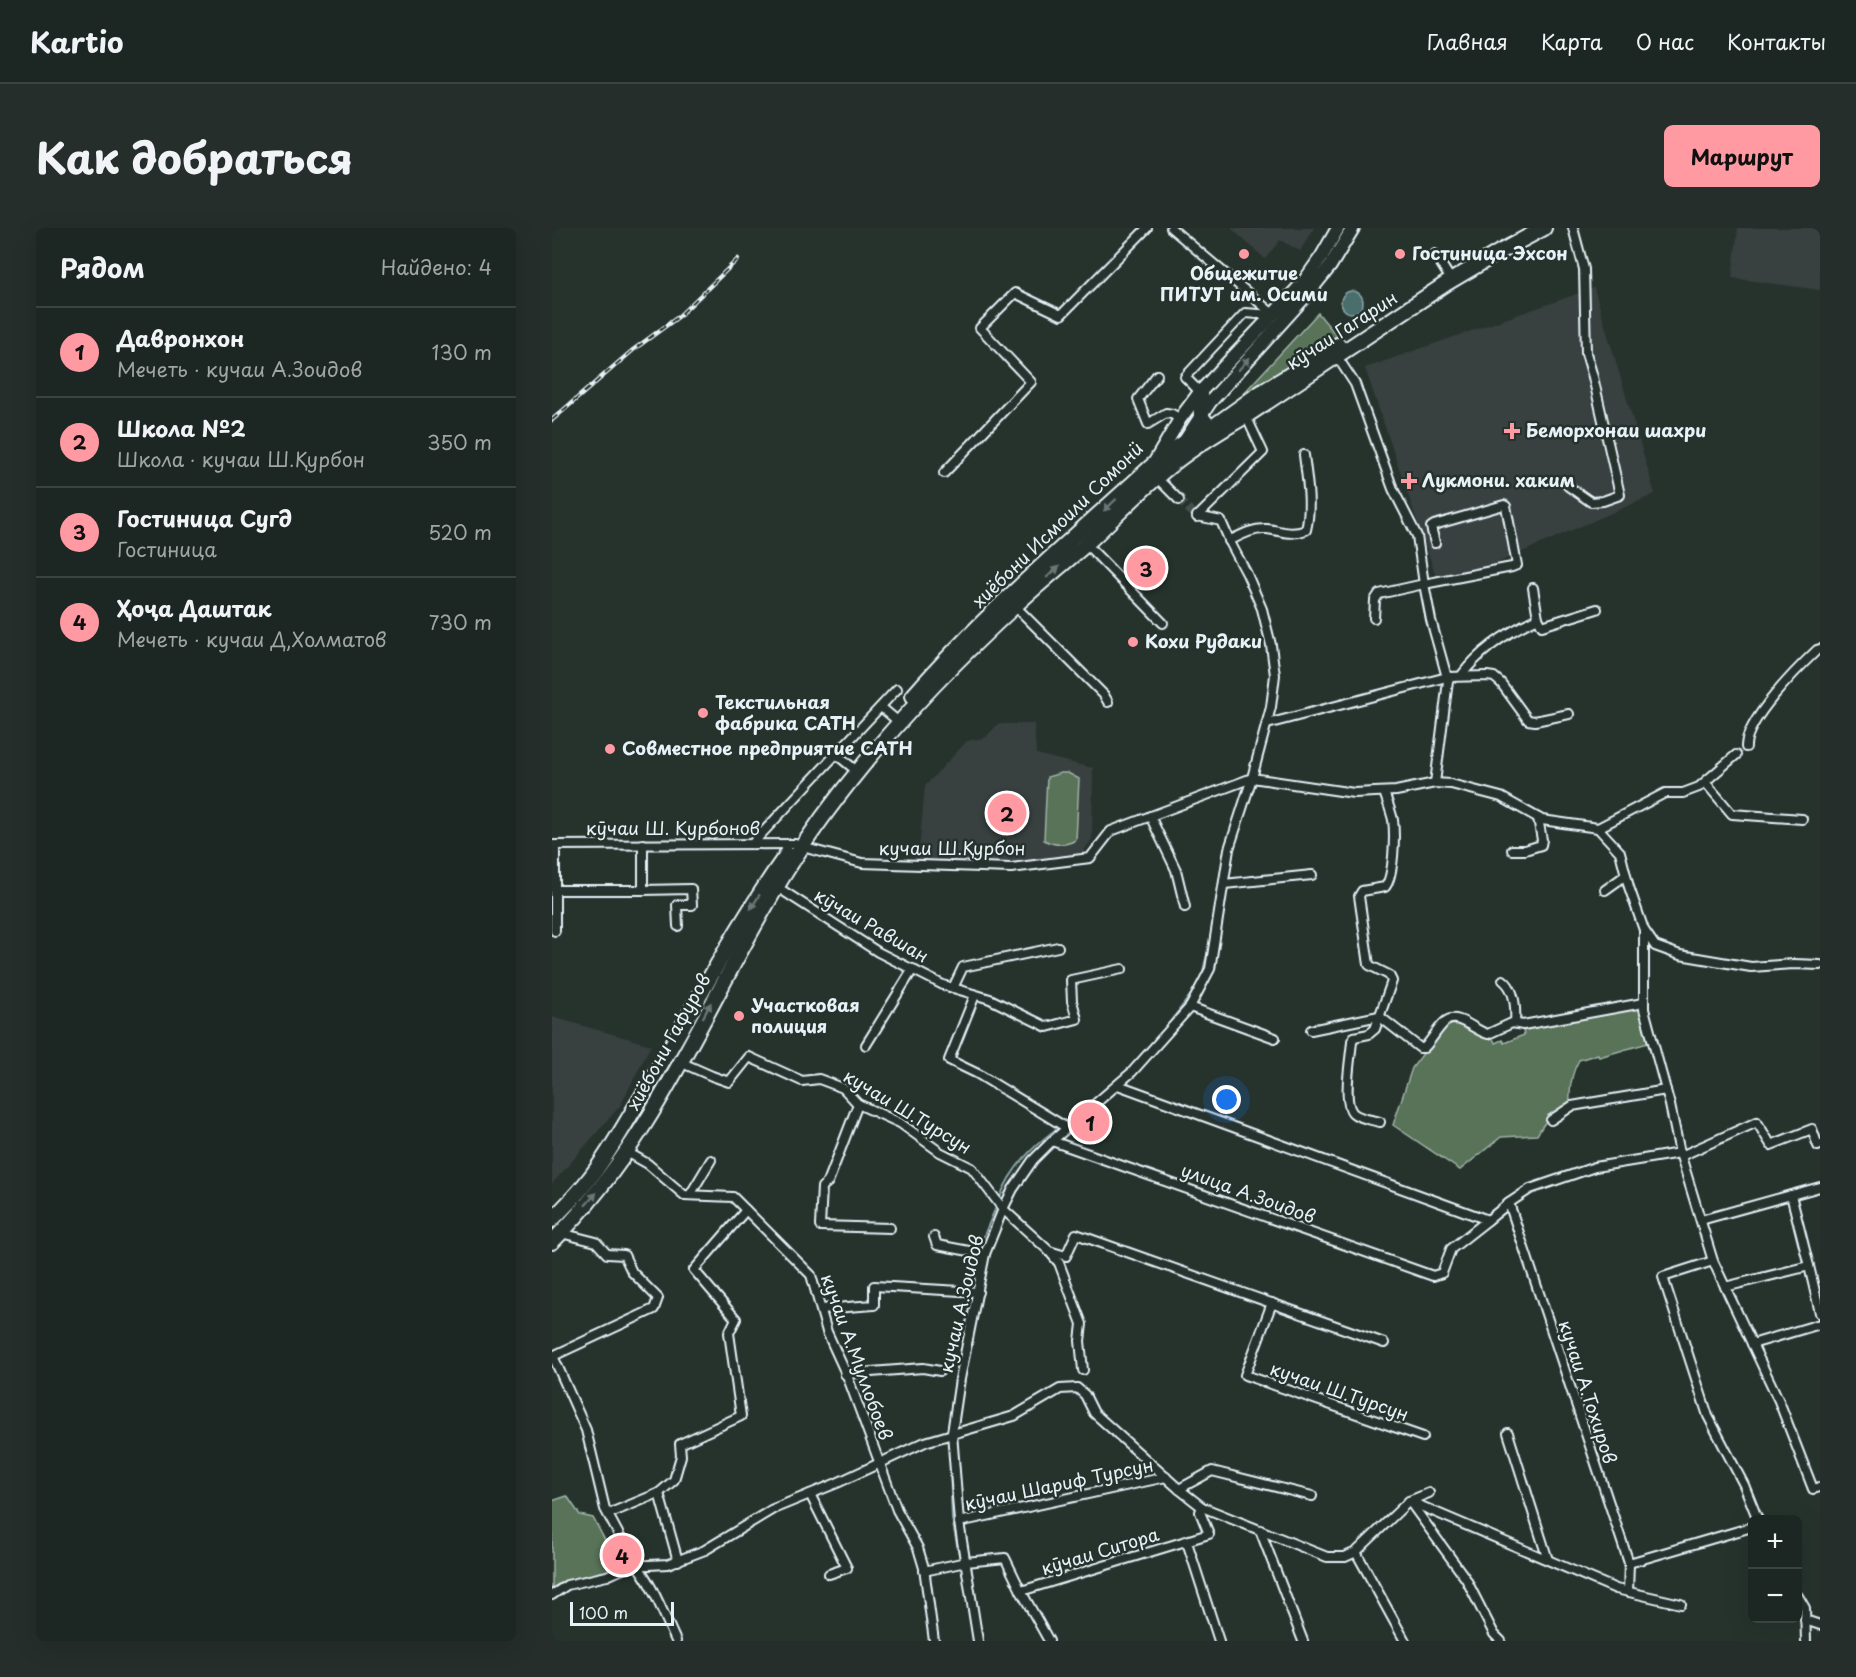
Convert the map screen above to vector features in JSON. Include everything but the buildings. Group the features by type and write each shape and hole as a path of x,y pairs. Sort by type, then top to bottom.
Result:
{"highway":[{"name":"кӯчаи Гагарин","path":"1158,471 1182,444 1246,416 1448,275 1524,228"},
{"name":"кӯчаи Гагарин","path":"1158,471 1257,395 1335,352 1496,254 1544,228"},
{"path":"1200,392 1203,412 1215,428"},
{"name":"хиёбони Исмоили Сомонӣ","path":"798,845 900,722 980,639 1086,544 1158,471"},
{"name":"хиёбони Исмоили Сомонӣ","path":"798,845 853,768 937,668 972,632 1158,471"},
{"path":"552,1220 589,1180 620,1134 763,890 798,845"},
{"name":"хиёбони Гафуров","path":"557,1238 611,1175 627,1152 680,1062 798,845"},
{"path":"655,1075 668,1083"}],"main road":[{"name":"хиёбони Исмоили Сомонӣ","path":"1158,471 1180,419 1200,392 1303,283 1338,228"},
{"path":"1182,444 1203,412 1330,266 1353,228"}],"street":[{"path":"944,473 1031,382 980,328 1015,293 1061,315 1147,228"},
{"path":"1171,228 1274,315"},
{"path":"1568,486 1592,502 1620,495 1586,353 1584,269 1573,228"},
{"path":"1435,254 1448,275"},
{"path":"1200,392 1185,377 1245,313 1274,315"},
{"path":"1335,352 1355,384 1393,489 1418,536 1431,620 1448,681 1436,783"},
{"path":"1157,375 1138,399 1148,424 1166,413 1180,419"},
{"name":"кучаи А.Зоидов","path":"978,1641 962,1563 950,1434 975,1292 1000,1205 1033,1160 1064,1126 1119,1084 1190,1007 1210,969 1229,849 1252,778 1271,707 1275,675 1271,645 1262,609 1221,521 1197,516 1263,452 1246,416"},
{"path":"1229,541 1252,530 1268,529 1280,533 1296,533 1306,530 1310,497 1304,455"},
{"path":"1158,471 1179,500"},
{"path":"1374,618 1375,600 1379,594 1517,565 1504,505 1434,525 1431,527 1435,543"},
{"path":"1086,544 1163,623"},
{"path":"1533,588 1542,626 1597,609"},
{"path":"1015,606 1104,695 1108,702"},
{"path":"1461,676 1478,656 1524,624 1539,618"},
{"path":"1746,747 1745,740 1770,702 1789,677 1820,649"},
{"path":"1267,724 1447,677 1461,676 1494,677 1501,682 1528,720 1535,721 1569,714"},
{"path":"753,844 897,689"},
{"path":"881,707 894,718"},
{"path":"836,754 853,768"},
{"path":"1736,755 1699,787 1683,794 1665,794 1598,828 1620,852 1644,930 1655,946 1680,955 1751,967 1820,965"},
{"name":"кучаи Ш.Қурбон","path":"798,845 861,863 1011,868 1090,858 1111,831 1252,778 1354,793 1384,792 1436,783 1451,784 1501,797 1542,820 1598,828"},
{"path":"1705,782 1732,814 1802,819"},
{"path":"1380,1122 1353,1114 1348,1106 1347,1090 1352,1041 1354,1037 1373,1032 1392,981 1392,977 1369,965 1359,896 1362,891 1385,887 1390,878 1394,827 1384,792"},
{"path":"1150,816 1176,870 1185,907"},
{"path":"1512,850 1525,850 1541,845 1538,818"},
{"path":"554,844 554,926"},
{"name":"кӯчаи Ш. Курбонов","path":"554,844 798,845"},
{"path":"643,844 643,890"},
{"path":"1224,884 1312,875"},
{"path":"1605,890 1626,875"},
{"name":"кӯчаи Равшан","path":"777,887 878,952 953,988 990,999 1047,1027 1077,1019 1072,1001 1071,980 1122,969"},
{"path":"554,890 692,889 692,905 677,905 678,926"},
{"path":"1644,930 1643,1004 1680,1154 1713,1261 1779,1401 1813,1489 1820,1486"},
{"path":"953,988 963,967 1058,947"},
{"path":"866,1045 913,969"},
{"path":"1503,980 1510,985 1515,1023"},
{"path":"975,996 949,1060 978,1074 1064,1126"},
{"path":"1311,1030 1379,1016 1420,1048 1424,1048 1445,1021 1451,1019 1457,1019 1485,1034 1515,1023 1523,1024 1643,1004"},
{"path":"1190,1007 1275,1038"},
{"name":"кучаи Ш.Турсун","path":"680,1062 729,1082 748,1057 802,1081 819,1079 843,1088 858,1104 900,1123 940,1152 972,1168 1000,1205 1059,1263 1082,1324 1080,1341 1083,1370"},
{"path":"1119,1084 1488,1220 1530,1189 1595,1167 1680,1154 1757,1122 1771,1145 1812,1129 1818,1146 1820,1145"},
{"path":"1551,1120 1572,1106 1666,1090"},
{"path":"858,1104 828,1182 822,1187 820,1226 890,1228"},
{"name":"улица А.Зоидов","path":"1052,1141 1433,1276 1442,1273 1451,1249 1488,1220"},
{"path":"627,1152 648,1164 687,1195 711,1160"},
{"path":"1701,1220 1820,1187"},
{"name":"кучаи А.Муллобоев","path":"687,1195 733,1197 811,1275 827,1332 846,1374 897,1510 918,1548 924,1571 934,1641"},
{"path":"1791,1195 1820,1313"},
{"name":"кучаи А.Тохиров","path":"1509,1203 1629,1563 1628,1592"},
{"path":"608,1514 659,1493 674,1480 681,1456 680,1444 741,1416 729,1333 736,1319 694,1270 746,1210"},
{"path":"1048,1250 1066,1256 1076,1234 1384,1343"},
{"path":"934,1237 937,1245 985,1254"},
{"path":"557,1238 596,1242 607,1254 624,1255 632,1272 658,1298 654,1309 553,1356 586,1430 605,1509 660,1605 674,1640"},
{"path":"1713,1261 1663,1277 1707,1416 1744,1485 1756,1515"},
{"path":"1725,1287 1809,1266"},
{"path":"821,1309 874,1305 874,1286 975,1292"},
{"name":"кучаи Ш.Турсун","path":"1272,1303 1245,1375 1423,1437"},
{"path":"1752,1344 1820,1324"},
{"path":"846,1374 923,1368 939,1371"},
{"name":"кӯчаи Шариф Турсун","path":"950,1434 1014,1416 1060,1389 1077,1388 1085,1395 1094,1413 1202,1507 1327,1557 1345,1557 1356,1552"},
{"path":"1508,1433 1548,1560"},
{"path":"552,1595 567,1585 607,1576 629,1566 668,1564 678,1561 705,1550 773,1509 925,1442 950,1434"},
{"path":"1179,1489 1212,1471 1312,1496"},
{"name":"кӯчаи Шариф Турсун","path":"959,1521 1166,1478"},
{"path":"659,1493 678,1561"},
{"path":"1405,1641 1356,1552 1409,1501 1430,1493"},
{"path":"810,1494 847,1568 829,1574"},
{"path":"1409,1501 1616,1589 1681,1604"},
{"path":"1409,1501 1466,1579 1494,1634 1502,1641"},
{"name":"кӯчаи Ситора","path":"1021,1591 1209,1534 1200,1512 1202,1507"},
{"path":"1629,1563 1748,1528"},
{"path":"1260,1530 1303,1641"},
{"name":"кӯчаи Ситора","path":"1187,1542 1219,1641"},
{"name":"кӯчаи Ситора","path":"962,1563 1005,1558 1049,1641"},
{"path":"924,1571 962,1563"},
{"path":"1802,1604 1805,1608 1806,1641"},
{"path":"1805,1620 1820,1625"}],"shaded area":[{"path":"1231,228 1314,228 1300,251 1280,240 1265,259"},
{"path":"1738,228 1820,228 1820,290 1732,278"},
{"name":"Беморхонаи шахри","path":"1594,288 1655,494 1440,588 1365,368"},
{"path":"998,724 1034,724 1036,754 1093,768 1092,839 1081,855 1002,865 918,861 925,786 967,741 985,738"},
{"path":"552,1017 651,1045 620,1106 552,1184"}],"green space":[{"path":"1318,313 1337,336 1245,395 1244,393"},
{"path":"1068,773 1079,779 1076,840 1060,844 1044,840 1047,777"},
{"path":"1634,1006 1640,1011 1648,1043 1599,1057 1598,1054 1579,1060 1571,1081 1570,1104 1551,1116 1537,1135 1501,1137 1460,1170 1393,1125 1412,1068 1447,1022 1455,1019 1492,1036 1495,1043 1502,1040 1504,1043 1524,1035 1523,1031 1546,1024"},
{"path":"567,1496 580,1515 593,1518 614,1557 611,1563 614,1569 564,1581 552,1588 552,1501"}],"water":[{"path":"1352,291 1360,294 1363,302 1360,310 1352,313 1344,310 1341,302 1344,294"}],"waterway":[{"path":"1232,829 1245,788"},
{"path":"1161,1034 1192,993 1202,975 1225,854"},
{"path":"1064,1123 1095,1099"},
{"path":"999,1200 1009,1178 1023,1159 1059,1127"},
{"path":"981,1250 982,1240 997,1205"},
{"path":"974,1289 980,1256"},
{"path":"958,1371 973,1294"},
{"path":"949,1433 951,1412"},
{"path":"949,1439 952,1519 968,1600"}],"tunnel":[{"path":"1179,500 1197,517"}],"railway":[{"path":"552,420 633,350 678,317 738,259"}],"place":[{"name":"Общежитие ПИТУТ им. Осими","path":"1244,254"},
{"name":"Гостиница Эхсон","path":"1400,254"},
{"name":"Беморхонаи шахри","path":"1512,431"},
{"name":"Лукмони. хаким","path":"1409,481"},
{"name":"Гостиница Сугд","path":"1146,568"},
{"name":"Кохи Рудаки","path":"1133,642"},
{"name":"Текстильная фабрика САТН","path":"703,713"},
{"name":"Совместное предприятие CATH","path":"610,749"},
{"name":"Школа №2","path":"1007,813"},
{"name":"Участковая полиция","path":"739,1016"},
{"name":"Давронхон","path":"1090,1122"},
{"name":"Ҳоҷа Даштак","path":"622,1555"}]}
